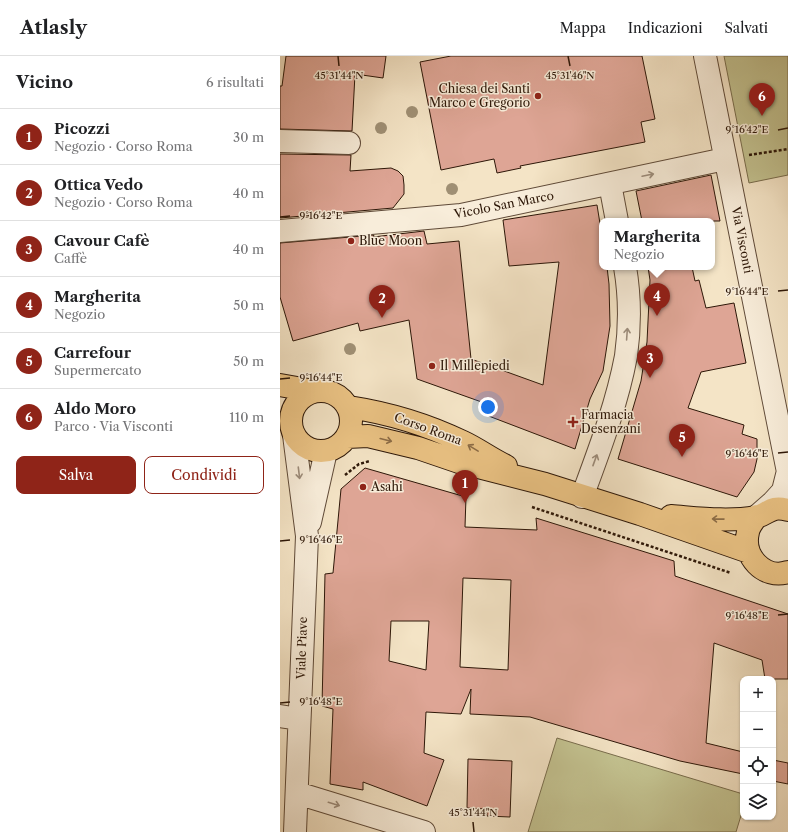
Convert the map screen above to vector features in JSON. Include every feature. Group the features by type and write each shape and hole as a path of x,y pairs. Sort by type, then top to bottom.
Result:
{"main road":[{"path":"280,385 314,391 330,392 340,397 349,408 351,419 347,437 340,445 326,451 315,450 302,444 288,423 294,408 303,397 314,391"},
{"name":"Corso Roma","path":"349,408 383,413 444,433 465,443 497,462 545,484"},
{"name":"Corso Roma","path":"347,437 368,436 381,438 418,448 459,462 545,484 582,497 640,514 749,552"},
{"name":"Corso Roma","path":"640,514 737,519 757,516 770,509 782,508 788,510"},
{"path":"757,516 748,532 747,540 749,552 763,569 774,573 788,572"}],"street":[{"name":"Via Visconti","path":"704,56 735,157 788,472 783,491 774,502 757,516"},
{"path":"280,142 349,143"},
{"name":"Vicolo San Marco","path":"280,231 461,215 735,157"},
{"path":"610,184 617,218"},
{"path":"582,497 616,396 626,355 629,312 625,270"},
{"name":"Viale Piave","path":"288,423 307,536"},
{"name":"Viale Piave","path":"295,832 297,793 290,718 307,536 326,451"},
{"path":"297,793 424,832"}],"path":[{"path":"735,157 788,149"},
{"path":"343,477 359,464 374,460"},
{"path":"525,505 736,575"}],"shaded area":[{"path":"724,56 788,56 788,175 749,183"},
{"path":"557,738 740,793 740,819 736,832 528,832"}],"building":[{"path":"286,56 386,56 383,78 355,74 352,131 280,129 280,86 282,86"},
{"name":"Chiesa dei Santi Marco e Gregorio","path":"451,56 642,56 655,119 641,122 645,142 520,166 521,168 497,173 494,159 441,170 420,62"},
{"path":"280,154 351,155 350,171 391,168 398,171 403,176 404,194 393,208 280,218"},
{"path":"711,175 720,221 715,221 715,218 641,218 636,191"},
{"path":"597,205 599,218 599,270 607,270 610,326 603,371 590,399 575,449 486,415 490,405 417,379 409,320 360,331 358,323 293,341 280,297 280,243 374,235 373,237 424,231 427,244 459,241 471,359 543,385 559,262 509,266 503,220"},
{"path":"648,270 693,270 695,281 699,280 706,308 734,303 746,363 701,372 688,408 744,425 742,434 757,439 757,459 754,472 737,497 618,459 641,381 647,342 650,280"},
{"path":"365,468 466,497 465,527 537,530 536,518 674,561 675,576 788,614 788,679 776,679 776,676 765,676 762,660 714,643 706,743 740,751 740,773 680,761 530,717 470,714 471,689 461,714 426,712 424,753 444,760 427,806 363,782 363,790 330,784 333,709 322,706 325,574 333,573 341,489","holes":["463,578 511,580 508,670 460,667","391,621 429,621 426,670 389,661"]},
{"path":"468,759 512,761 510,817 487,816 487,809 467,808"},
{"path":"776,761 788,763 788,784 776,782"}],"place":[{"name":"Chiesa dei Santi Marco e Gregorio","path":"538,96"},
{"name":"Aldo Moro","path":"762,116"},
{"name":"Blue Moon","path":"351,241"},
{"name":"Margherita","path":"657,316"},
{"name":"Ottica Vedo","path":"382,318"},
{"name":"Il Millepiedi","path":"432,366"},
{"name":"Cavour Cafè","path":"650,378"},
{"name":"Farmacia Desenzani","path":"573,422"},
{"name":"Carrefour","path":"682,457"},
{"name":"Asahi","path":"363,487"},
{"name":"Picozzi","path":"465,503"}]}
